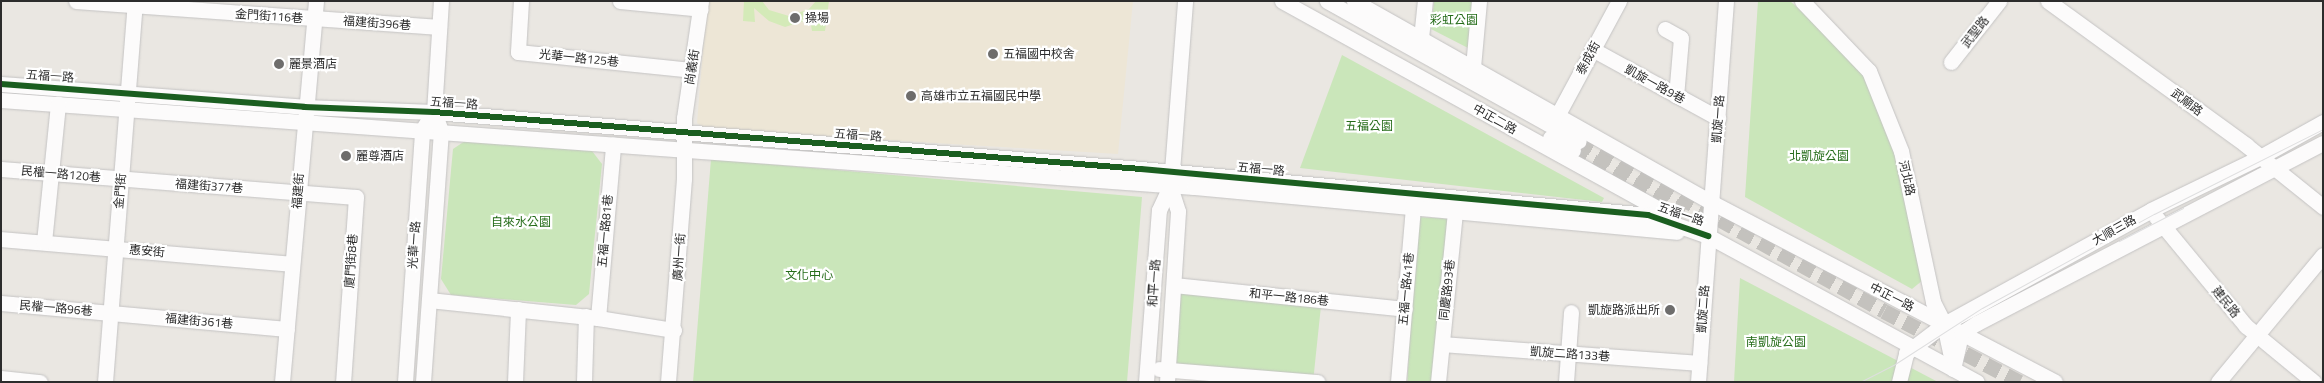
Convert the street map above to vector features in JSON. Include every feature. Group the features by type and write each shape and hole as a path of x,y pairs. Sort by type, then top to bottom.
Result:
{"street":[{"name":"金門街116巷","path":"76,1 135,3 314,19"},
{"name":"福建街","path":"282,382 304,107 316,1"},
{"name":"光華一路","path":"423,382 440,131 434,112 441,1"},
{"name":"光華一路125巷","path":"521,1 518,52 691,70"},
{"path":"620,1 701,5"},
{"name":"和平一路","path":"1147,375 1159,210 1171,179 1185,1"},
{"name":"中正二路","path":"1282,1 1708,236"},
{"name":"中正二路","path":"1298,1 1576,146 1327,1"},
{"path":"1354,1 1730,212 1708,236 1911,348 1954,375 1977,382"},
{"path":"1421,38 1425,1"},
{"path":"1473,67 1479,1"},
{"name":"泰成街","path":"1557,116 1619,1"},
{"name":"凱旋一路","path":"1708,236 1726,1"},
{"name":"河北路","path":"1802,1 1869,71 1901,151 1933,302 1944,324 1954,375"},
{"name":"武聖路","path":"1951,62 1999,1"},
{"name":"武廟路","path":"2048,1 2260,157 2323,207"},
{"name":"金門街","path":"105,382 135,3"},
{"name":"尚義街","path":"684,132 701,5"},
{"name":"福建街396巷","path":"314,19 439,27"},
{"path":"1665,29 1681,38 1676,96"},
{"name":"凱旋一路9巷","path":"1592,49 1718,118"},
{"name":"五福一路","path":"1,84 304,107 434,112 684,132 1456,205 1648,215 1708,236"},
{"name":"五福一路","path":"1,100 126,111 303,124 440,131 613,145 1171,179"},
{"path":"44,242 58,104"},
{"name":"光華一路","path":"405,382 422,130 434,112"},
{"name":"大順三路","path":"1911,348 1944,324 2151,210 2260,157 2323,122"},
{"name":"廣州一街","path":"668,382 674,330 685,149 684,132"},
{"name":"大順三路","path":"1961,332 2162,224 2323,143"},
{"name":"五福一路81巷","path":"584,382 613,145"},
{"name":"民權一路120巷","path":"1,170 121,180"},
{"name":"和平一路","path":"1167,376 1178,211 1171,179"},
{"name":"福建街377巷","path":"121,180 298,192"},
{"name":"廈門街8巷","path":"298,192 356,197 343,382"},
{"name":"五福一路41巷","path":"1398,382 1414,201"},
{"name":"同慶路93巷","path":"1438,382 1456,205"},
{"name":"建民路","path":"2151,210 2246,326 2314,382"},
{"name":"中正一路","path":"1730,212 2056,382"},
{"name":"凱旋二路","path":"1698,382 1708,236"},
{"name":"惠安街","path":"1,239 292,264"},
{"path":"2218,382 2323,255"},
{"name":"和平一路186巷","path":"1174,285 1404,309"},
{"path":"429,300 592,317 674,330"},
{"name":"民權一路96巷","path":"1,303 110,312"},
{"path":"515,382 518,309"},
{"name":"福建街361巷","path":"110,312 287,329"},
{"path":"1566,382 1571,312"},
{"path":"1954,375 1961,332"},
{"name":"凱旋二路133巷","path":"1442,344 1699,363"},
{"path":"1899,382 1906,354 1911,348"},
{"path":"1147,375 1317,382"},
{"path":"1,378 40,382"}],"shaded area":[{"name":"高雄市立五福國民中學","path":"707,1 1133,1 1118,154 706,129 697,123"}],"green space":[{"name":"操場","path":"744,1 762,1 769,10 789,16 809,9 816,1 829,1 825,31 812,31 810,19 785,27 769,21 754,8 755,22 743,21"},
{"name":"彩虹公園","path":"1434,1 1475,1 1470,49 1431,29"},
{"name":"北凱旋公園","path":"1758,1 1790,1 1833,40 1863,74 1895,153 1923,280 1912,289 1745,197"},
{"name":"五福公園","path":"1342,55 1604,198 1602,202 1300,168"},
{"name":"自來水公園","path":"465,141 592,151 602,164 589,294 576,305 451,295 441,279 453,149"},
{"name":"文化中心","path":"711,159 1142,197 1127,382 693,382"},
{"path":"1416,217 1450,219 1441,382 1407,382"},
{"name":"南凱旋公園","path":"1740,278 1938,382 1734,382"},
{"path":"1180,289 1321,304 1313,379 1172,365"}],"tunnel":[{"path":"1579,141 1884,311 2020,382"},
{"path":"1573,150 1684,211"}],"tram line":[{"path":"1860,382 1895,364 1982,308 2154,214 2323,129"},
{"path":"2119,241 2183,208"}],"cycle path":[{"path":"1,84 304,107 434,112 1141,169 1648,215 1708,236"}],"place":[{"name":"操場","path":"795,18"},
{"name":"五福國中校舍","path":"993,54"},
{"name":"麗景酒店","path":"279,64"},
{"name":"高雄市立五福國民中學","path":"911,96"},
{"name":"麗尊酒店","path":"346,156"},
{"name":"凱旋路派出所","path":"1670,310"}]}
